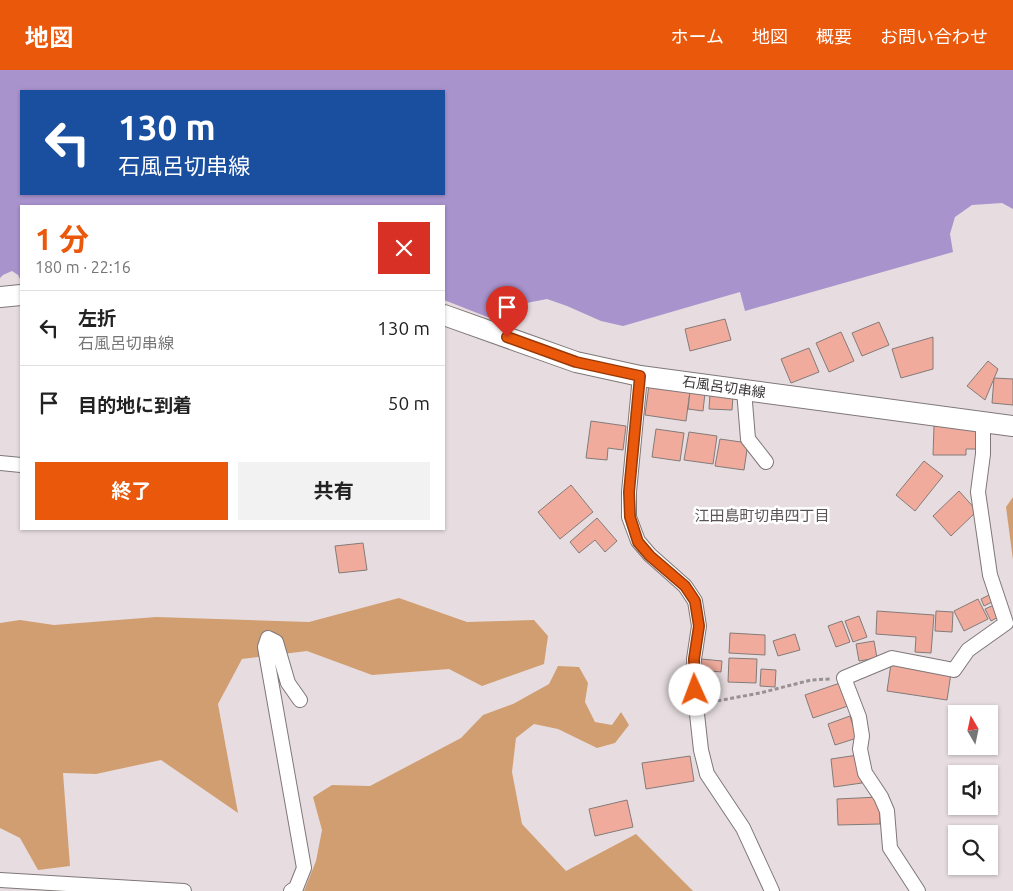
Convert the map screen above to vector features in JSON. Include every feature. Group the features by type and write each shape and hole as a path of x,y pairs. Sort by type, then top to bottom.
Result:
{"main road":[{"path":"0,297 20,295"},
{"name":"石風呂切串線","path":"445,315 576,362 640,376 1013,426"}],"street":[{"path":"640,376 629,492 630,517 638,542 650,556 685,586 695,601 699,626 694,659 696,705 701,750 707,774 743,828 772,891"},
{"path":"744,390 748,438 766,462"},
{"path":"918,891 890,848 887,811 881,797 865,773 860,749 862,736 859,717 844,678 892,658 954,670 968,650 1006,623 990,575 978,492 983,454 983,422"},
{"path":"0,463 20,465"},
{"path":"291,891 296,888 304,868 265,647 268,638 276,642 288,683 300,700"},
{"path":"0,880 184,891"}],"path":[{"path":"696,705 760,693 811,680 844,678"}],"shaded area":[{"path":"0,70 1013,70 1013,209 1002,203 972,205 955,217 950,234 953,252 745,311 740,292 623,326 601,321 547,299 516,305 495,320 445,300 445,205 20,205 20,279 12,271 0,278"},
{"path":"1013,497 1013,560 1006,507"},
{"path":"399,598 467,622 534,620 548,636 544,664 482,686 449,669 372,675 307,651 242,659 218,704 238,813 161,760 96,774 63,773 70,866 38,870 20,838 0,828 0,623 20,620 54,625 156,617 309,622"},
{"path":"558,666 579,667 588,683 585,702 595,722 612,725 621,712 629,725 615,743 597,748 558,729 534,724 516,738 512,772 522,824 566,871 636,834 693,891 304,891 316,861 322,830 313,797 332,785 370,786 461,738 483,715 513,704 549,684"}],"building":[{"path":"725,319 731,340 690,351 685,329"},
{"path":"879,322 889,345 862,356 852,333"},
{"path":"841,332 854,361 829,372 816,343"},
{"path":"933,337 933,369 901,378 892,349"},
{"path":"809,348 819,372 791,383 781,359"},
{"path":"988,361 998,369 985,400 967,386"},
{"path":"994,378 1013,379 1013,405 992,403"},
{"path":"649,385 690,391 686,421 645,415"},
{"path":"690,391 705,393 703,411 688,409"},
{"path":"710,394 733,396 732,410 709,409"},
{"path":"591,421 626,426 623,450 608,448 607,460 586,458"},
{"path":"934,426 978,427 977,449 966,449 966,455 933,455"},
{"path":"656,429 684,433 680,461 652,457"},
{"path":"689,432 717,436 713,464 684,460"},
{"path":"720,439 748,443 744,470 715,466"},
{"path":"924,461 943,476 915,511 896,495"},
{"path":"571,485 593,512 560,539 538,512"},
{"path":"959,491 977,511 951,536 933,516"},
{"path":"597,518 617,541 605,552 595,540 579,553 570,542"},
{"path":"363,543 367,570 339,573 335,546"},
{"path":"989,595 992,602 984,606 981,599"},
{"path":"978,599 988,619 964,631 954,611"},
{"path":"994,605 1000,616 991,621 985,609"},
{"path":"877,611 934,615 931,653 915,652 916,637 876,634"},
{"path":"936,611 953,612 952,632 935,631"},
{"path":"859,616 867,637 853,642 845,621"},
{"path":"842,621 850,642 836,647 828,626"},
{"path":"730,633 765,635 765,655 729,653"},
{"path":"795,634 800,650 778,656 773,641"},
{"path":"874,641 877,658 859,661 856,644"},
{"path":"729,658 757,659 756,683 728,682"},
{"path":"701,659 722,661 721,672 701,670"},
{"path":"891,664 951,673 947,700 887,691"},
{"path":"761,669 776,670 775,687 760,686"},
{"path":"840,683 848,706 813,718 805,695"},
{"path":"850,716 857,738 835,745 828,724"},
{"path":"858,755 862,783 834,787 831,759"},
{"path":"690,756 694,781 646,789 642,763"},
{"path":"879,797 880,824 838,825 837,799"},
{"path":"627,800 633,827 595,836 589,809"}],"district":[{"name":"江田島町切串四丁目","path":"762,515"}],"route":[{"path":"507,337 576,362 640,376 629,492 630,517 638,542 650,556 685,586 695,601 699,626 694,659 695,690"}]}
